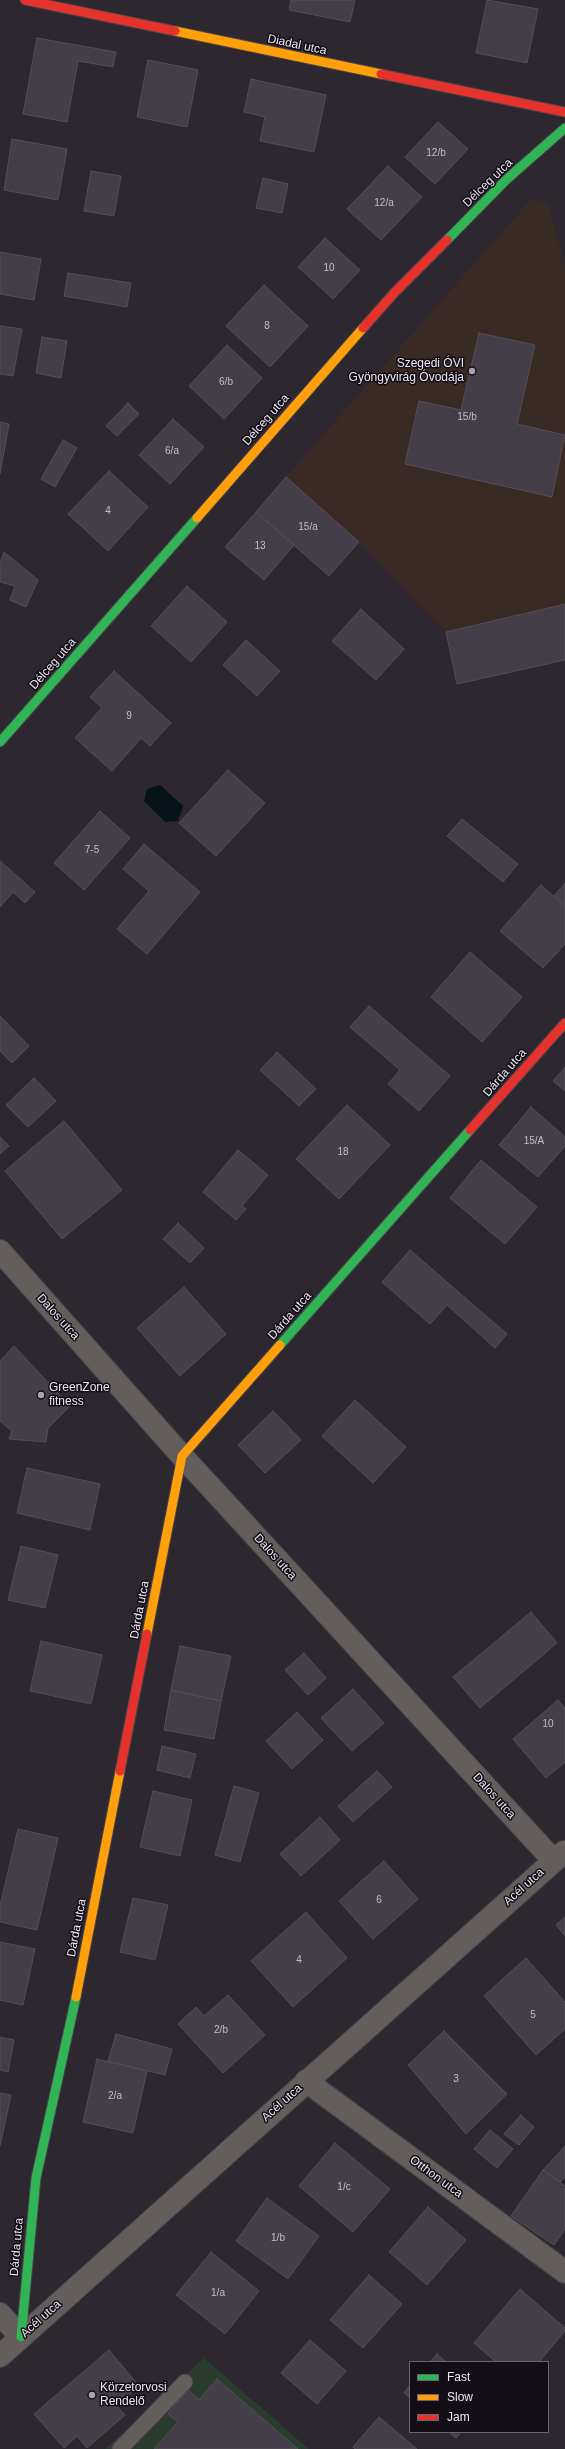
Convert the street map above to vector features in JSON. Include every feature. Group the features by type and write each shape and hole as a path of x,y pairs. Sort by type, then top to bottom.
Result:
{"street":[{"name":"Diadal utca","path":"25,0 565,112"},
{"name":"Délceg utca","path":"0,742 395,292 507,179 565,128"},
{"name":"Dárda utca","path":"21,2337 36,2178 63,2061 182,1456 565,1023"},
{"name":"Dalos utca","path":"0,1251 182,1456 559,1856"},
{"name":"Acél utca","path":"0,2356 559,1856"},
{"name":"Otthon utca","path":"306,2081 565,2272"},
{"path":"0,2314 21,2337"}],"lane":[{"path":"120,2449 185,2382"}],"shaded area":[{"name":"Szegedi ÓVI Gyöngyvirág Óvodája","path":"531,199 548,203 565,265 565,604 446,632 359,542 286,477"},
{"path":"160,785 183,806 178,821 165,822 144,801 147,789"}],"green space":[{"path":"204,2358 309,2449 105,2449"}],"building":[{"path":"291,0 355,0 350,22 289,10"},
{"path":"487,0 538,9 527,63 476,53"},
{"path":"37,38 116,52 113,67 78,61 67,122 23,114"},
{"path":"148,60 198,70 187,127 137,117"},
{"path":"251,79 326,95 314,152 260,141 265,117 244,112"},
{"path":"438,122 468,149 435,184 405,157"},
{"path":"12,139 67,149 58,200 4,190"},
{"path":"388,166 422,197 381,240 347,209"},
{"path":"91,171 121,176 114,216 84,211"},
{"path":"263,178 288,184 282,213 256,208"},
{"path":"325,238 360,270 333,299 298,267"},
{"path":"0,252 41,259 34,300 0,294"},
{"path":"68,273 131,283 127,307 64,296"},
{"path":"264,285 308,326 270,367 226,326"},
{"path":"0,326 22,329 13,376 0,374"},
{"path":"479,333 535,345 517,424 565,435 552,497 405,464 419,401 461,410"},
{"path":"42,337 67,341 61,378 36,373"},
{"path":"227,345 262,378 224,419 189,386"},
{"path":"128,403 139,414 117,436 106,426"},
{"path":"173,419 204,447 170,484 139,455"},
{"path":"0,422 9,424 0,474"},
{"path":"63,440 77,448 55,487 41,479"},
{"path":"109,471 148,507 108,551 68,514"},
{"path":"286,477 359,542 329,576 256,512"},
{"path":"256,512 294,545 264,580 225,547"},
{"path":"4,552 38,580 26,607 10,600 15,586 0,582 0,564"},
{"path":"187,586 227,622 191,662 151,626"},
{"path":"565,604 565,660 457,684 446,632"},
{"path":"361,609 404,649 376,680 332,641"},
{"path":"246,640 280,671 257,696 223,665"},
{"path":"114,671 171,723 150,746 141,738 112,771 75,738 102,708 90,697"},
{"path":"228,770 265,803 216,856 179,823"},
{"path":"100,811 130,838 84,890 54,863"},
{"path":"462,819 518,864 503,882 447,836"},
{"path":"144,844 200,892 147,954 117,929 149,891 123,869"},
{"path":"0,861 35,892 25,903 13,892 0,907"},
{"path":"565,883 565,906 554,896"},
{"path":"541,885 565,906 565,944 543,968 500,931"},
{"path":"470,952 522,997 482,1042 431,997"},
{"path":"369,1006 450,1076 419,1111 388,1084 400,1070 350,1027"},
{"path":"0,1016 29,1046 12,1063 0,1051"},
{"path":"277,1052 316,1089 299,1106 260,1070"},
{"path":"565,1067 565,1091 553,1081"},
{"path":"34,1078 56,1101 28,1127 6,1105"},
{"path":"347,1105 390,1145 339,1199 296,1159"},
{"path":"531,1107 565,1137 565,1146 538,1177 499,1145"},
{"path":"64,1121 122,1190 62,1239 5,1171"},
{"path":"0,1137 9,1146 0,1154"},
{"path":"238,1150 268,1175 242,1206 246,1209 236,1220 203,1192"},
{"path":"481,1160 537,1207 505,1244 450,1198"},
{"path":"178,1223 204,1248 190,1263 163,1239"},
{"path":"410,1250 507,1334 495,1348 447,1305 430,1324 382,1282"},
{"path":"184,1287 226,1334 180,1376 137,1328"},
{"path":"14,1346 70,1406 48,1428 46,1442 9,1439 12,1431 0,1421 0,1361"},
{"path":"355,1400 406,1447 373,1483 322,1436"},
{"path":"273,1411 301,1440 265,1473 238,1445"},
{"path":"27,1468 100,1484 90,1530 17,1513"},
{"path":"21,1546 58,1555 45,1608 8,1600"},
{"path":"531,1612 557,1643 480,1708 453,1677"},
{"path":"41,1641 102,1655 91,1704 30,1691"},
{"path":"180,1646 231,1656 221,1701 171,1690"},
{"path":"304,1653 326,1678 308,1695 285,1670"},
{"path":"353,1689 384,1723 352,1751 321,1718"},
{"path":"171,1690 221,1701 214,1739 164,1730"},
{"path":"558,1700 565,1708 565,1762 546,1778 513,1739"},
{"path":"297,1712 323,1740 292,1769 266,1741"},
{"path":"162,1746 196,1754 190,1778 157,1770"},
{"path":"377,1771 392,1787 353,1822 338,1806"},
{"path":"234,1786 259,1793 240,1862 215,1855"},
{"path":"153,1791 192,1800 180,1856 140,1847"},
{"path":"320,1817 340,1840 301,1876 280,1854"},
{"path":"18,1829 58,1838 37,1930 0,1922 0,1906"},
{"path":"384,1861 418,1899 373,1939 339,1901"},
{"path":"133,1898 168,1905 155,1960 120,1952"},
{"path":"306,1912 347,1958 293,2007 251,1961"},
{"path":"565,1917 565,1936 556,1925"},
{"path":"0,1942 35,1949 23,2005 0,2000"},
{"path":"526,1958 565,2002 565,2029 536,2055 484,1996"},
{"path":"228,1995 265,2035 223,2073 178,2024 196,2007 204,2016"},
{"path":"444,2031 507,2094 466,2134 408,2065"},
{"path":"116,2034 172,2049 165,2075 108,2061"},
{"path":"0,2037 14,2040 8,2072 0,2070"},
{"path":"97,2059 147,2071 133,2133 83,2122"},
{"path":"0,2093 11,2095 0,2146"},
{"path":"521,2115 534,2127 519,2145 504,2134"},
{"path":"490,2130 513,2149 497,2168 474,2149"},
{"path":"335,2143 390,2189 353,2232 299,2186"},
{"path":"565,2146 565,2177 560,2182 543,2170"},
{"path":"543,2170 565,2186 565,2229 554,2245 511,2216"},
{"path":"267,2198 319,2236 288,2279 236,2241"},
{"path":"428,2207 466,2240 427,2285 389,2252"},
{"path":"211,2252 259,2291 225,2334 176,2295"},
{"path":"369,2275 402,2304 363,2348 330,2320"},
{"path":"520,2289 565,2328 565,2331 540,2361 495,2361 474,2343"},
{"path":"310,2340 346,2371 317,2404 281,2373"},
{"name":"Körzetorvosi Rendelő","path":"109,2350 139,2386 116,2405 125,2415 87,2448 77,2436 64,2448 34,2414"},
{"path":"437,2354 445,2361 431,2361"},
{"path":"217,2379 298,2449 154,2449 178,2422 168,2414 188,2390 199,2400"},
{"path":"409,2386 409,2397 404,2393"},
{"path":"379,2417 417,2449 355,2449 353,2447"},
{"path":"450,2433 460,2433 456,2438"}],"traffic: fast":[{"path":"447,240 507,179 565,128"},
{"path":"0,742 197,518"},
{"path":"280,1345 470,1130"},
{"path":"21,2337 36,2178 76,1997"}],"traffic: slow":[{"path":"175,31 381,74"},
{"path":"197,518 363,328"},
{"path":"147,1634 182,1456 280,1345"},
{"path":"76,1997 120,1771"}],"traffic: jam":[{"path":"25,0 175,31"},
{"path":"381,74 565,112"},
{"path":"363,328 395,292 447,240"},
{"path":"470,1130 565,1023"},
{"path":"120,1771 147,1634"}],"place":[{"name":"Szegedi ÓVI Gyöngyvirág Óvodája","path":"472,371"},
{"name":"GreenZone fitness","path":"41,1395"},
{"name":"Körzetorvosi Rendelő","path":"92,2395"}]}
